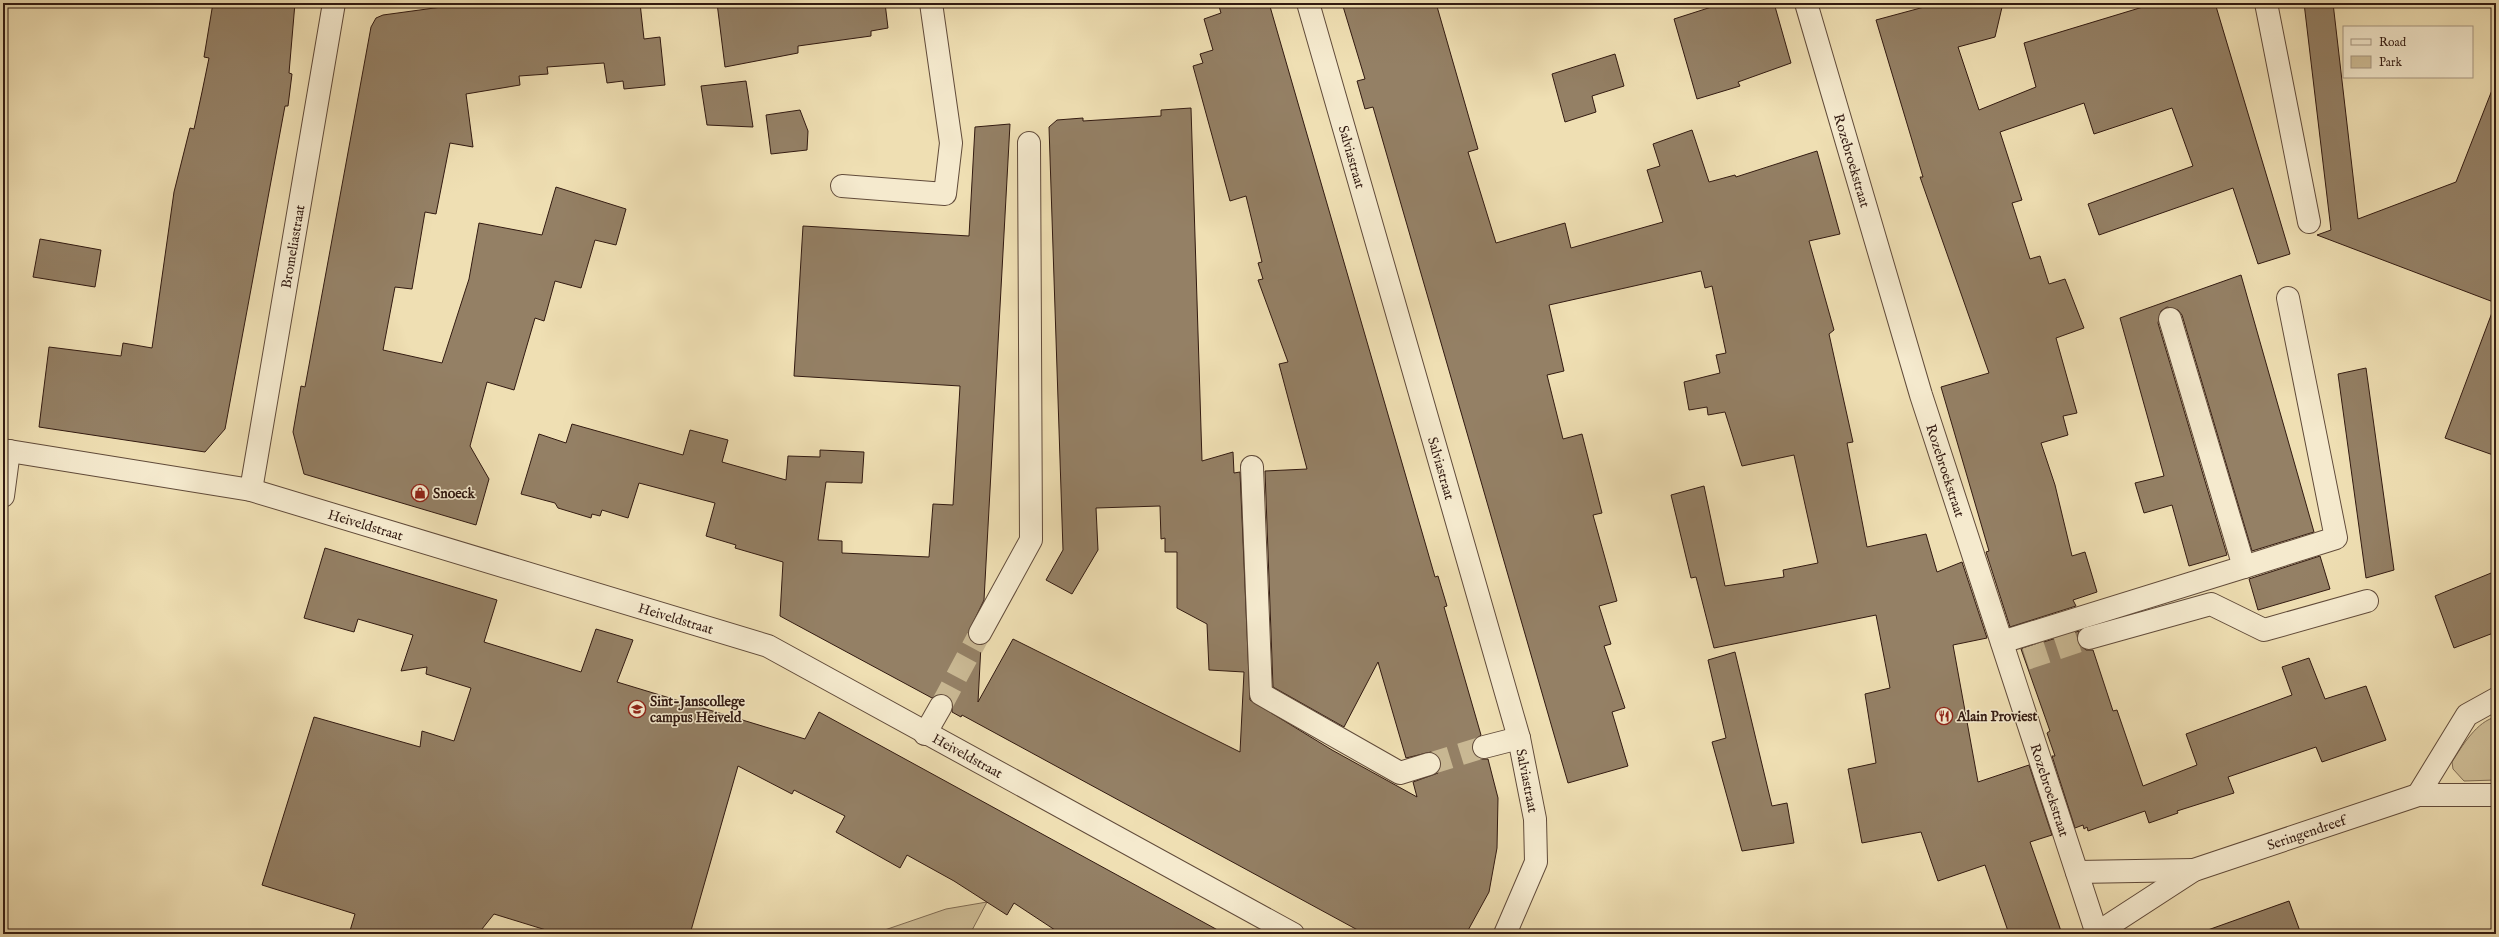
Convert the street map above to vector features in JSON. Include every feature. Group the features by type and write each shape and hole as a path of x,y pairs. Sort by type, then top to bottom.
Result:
{"street":[{"name":"Bromeliastraat","path":"251,490 334,3"},
{"path":"842,186 945,194 951,143 931,3"},
{"name":"Salviastraat","path":"1308,3 1520,738 1535,819 1536,862 1505,934"},
{"name":"Rozebroekstraat","path":"1806,3 1921,395 2002,642 2017,662 2077,872 2097,934"},
{"path":"2266,3 2309,222"},
{"path":"980,633 1031,540 1029,143"},
{"path":"2002,642 2336,538 2288,298"},
{"path":"2170,319 2244,567"},
{"name":"Heiveldstraat","path":"6,451 251,490 768,646 925,734 1293,934"},
{"path":"3,496 6,451"},
{"path":"1252,467 1261,694 1400,773 1429,764"},
{"path":"2089,638 2211,604 2264,630 2367,601"},
{"path":"2418,795 2467,715 2496,699"},
{"path":"925,734 940,706"},
{"path":"1484,747 1520,738"},
{"name":"Seringendreef","path":"2097,934 2194,870 2418,795 2496,795"},
{"name":"Seringendreef","path":"2077,872 2194,870"}],"green space":[{"path":"2496,717 2496,780 2464,781 2453,769 2452,762 2465,742 2476,729 2489,719"},
{"path":"987,902 970,934 873,934 946,909"}],"building":[{"path":"213,3 295,3 289,73 292,74 288,106 285,106 225,429 205,452 39,427 49,347 121,356 123,343 152,348 174,192 190,128 194,129 209,58 204,57"},
{"path":"471,3 640,3 644,39 660,37 665,85 624,89 623,81 607,83 604,63 547,67 548,74 519,76 520,85 466,94 473,147 450,143 436,214 425,212 412,289 395,287 383,350 442,363 469,279 479,223 542,235 556,187 626,209 616,245 595,240 581,288 555,281 544,321 535,318 514,390 487,382 470,446 489,479 476,525 304,474 293,432 301,386 305,387 371,27 376,18 383,15"},
{"path":"717,3 885,3 888,28 871,31 871,36 798,46 798,53 725,67"},
{"path":"1218,3 1269,3 1435,577 1438,576 1447,606 1444,607 1481,735 1472,743 1472,750 1480,759 1488,759 1498,798 1497,848 1489,892 1466,934 1365,934 962,715 961,717 952,712 952,700 947,695 941,694 932,698 780,616 783,562 735,548 736,545 706,536 715,503 639,483 628,518 602,510 600,516 592,514 591,518 558,508 555,503 521,494 539,434 566,443 572,424 683,455 690,430 728,440 722,462 786,480 788,456 820,457 820,450 864,452 862,483 826,482 818,540 842,541 842,553 929,557 933,504 953,505 960,386 794,376 803,226 969,236 975,127 1010,124 984,600 968,633 974,644 981,645 978,702 1013,639 1240,752 1244,672 1209,670 1207,624 1177,608 1177,552 1165,552 1165,538 1161,539 1160,506 1096,508 1098,550 1072,594 1046,580 1063,550 1049,127 1057,120 1083,118 1083,121 1161,116 1161,110 1191,108 1202,461 1233,452 1234,473 1240,472 1250,700 1332,750 1417,797 1413,782 1438,773 1441,761 1438,755 1431,752 1406,758 1378,662 1344,727 1273,687 1265,471 1307,469 1279,364 1288,362 1258,280 1263,279 1258,263 1262,262 1246,196 1230,201 1193,66 1203,63 1200,54 1213,50 1204,19 1221,13"},
{"path":"1342,3 1436,3 1478,149 1468,152 1496,243 1565,223 1571,248 1663,222 1647,170 1660,166 1653,144 1692,130 1709,182 1735,175 1736,177 1817,151 1840,234 1809,241 1834,330 1829,334 1853,442 1847,443 1867,547 1926,534 1937,572 1962,562 1987,638 1953,645 1978,782 2029,765 2052,835 2030,842 2062,934 2009,934 1985,865 1938,881 1921,832 1862,843 1848,769 1876,763 1865,694 1890,688 1876,615 1714,648 1696,577 1691,578 1671,495 1704,486 1725,586 1784,577 1783,570 1818,563 1794,455 1742,466 1725,412 1708,415 1707,407 1689,410 1684,382 1720,373 1716,355 1726,353 1712,286 1705,288 1701,271 1549,305 1564,371 1547,375 1563,439 1582,434 1602,513 1593,515 1617,601 1599,606 1611,644 1604,646 1625,708 1612,712 1628,766 1568,783 1373,107 1365,109 1357,81 1365,79"},
{"path":"1724,3 1774,3 1791,63 1738,82 1740,86 1697,99 1674,19"},
{"path":"1939,3 2003,3 1995,37 1958,47 1979,110 2036,87 2024,43 2156,3 2215,3 2290,254 2258,264 2233,188 2099,235 2088,204 2193,166 2172,108 2094,134 2084,103 2000,132 2022,200 2012,203 2030,259 2040,256 2049,284 2065,279 2084,328 2056,338 2077,413 2063,416 2068,435 2041,443 2055,485 2072,556 2085,552 2097,592 2073,600 2076,606 2010,627 1986,552 1989,551 1941,387 1989,373 1920,177 1923,177 1876,20"},
{"path":"2304,3 2333,3 2358,219 2456,182 2494,85 2496,86 2496,303 2317,235 2331,230"},
{"path":"1615,54 1624,86 1592,96 1596,112 1565,122 1552,74"},
{"path":"746,81 753,127 707,125 701,86"},
{"path":"800,110 808,131 807,150 771,154 766,115"},
{"path":"40,239 101,250 95,287 33,277"},
{"path":"2241,275 2314,532 2252,551 2182,315 2178,310 2167,307 2161,311 2158,323 2227,555 2189,566 2172,505 2144,513 2135,483 2164,476 2120,318"},
{"path":"2493,310 2496,311 2496,456 2445,438"},
{"path":"2366,368 2394,570 2366,578 2338,374"},
{"path":"325,548 497,600 484,642 581,672 596,629 633,640 617,682 805,739 819,712 1225,934 1061,934 1014,903 1007,915 954,881 907,855 900,868 836,832 845,816 794,790 792,794 738,766 690,934 559,934 494,914 478,934 349,934 355,914 262,885 314,717 420,747 422,731 454,741 471,688 426,674 427,667 401,671 413,635 358,619 354,632 304,618"},
{"path":"2320,556 2330,589 2258,610 2249,579"},
{"path":"2496,571 2496,632 2454,648 2435,596"},
{"path":"2079,631 2077,642 2086,650 2093,650 2113,711 2117,710 2143,786 2197,765 2186,734 2292,695 2282,667 2309,658 2325,699 2366,686 2386,740 2322,762 2316,747 2228,777 2234,793 2177,811 2178,813 2149,823 2145,811 2088,831 2087,827 2084,829 2083,825 2075,828 2052,756 2055,756 2047,733 2050,731 2021,649"},
{"path":"1735,652 1772,806 1787,803 1794,843 1742,851 1712,742 1726,738 1708,660"},
{"path":"2289,901 2301,934 2205,934 2205,931"}],"tunnel":[{"path":"941,706 980,633"},
{"path":"2026,659 2089,638"},
{"path":"1429,764 1484,747"}],"place":[{"name":"Snoeck","path":"420,493"},
{"name":"Sint-Janscollege campus Heiveld","path":"637,709"},
{"name":"Alain Proviest","path":"1944,716"}]}
